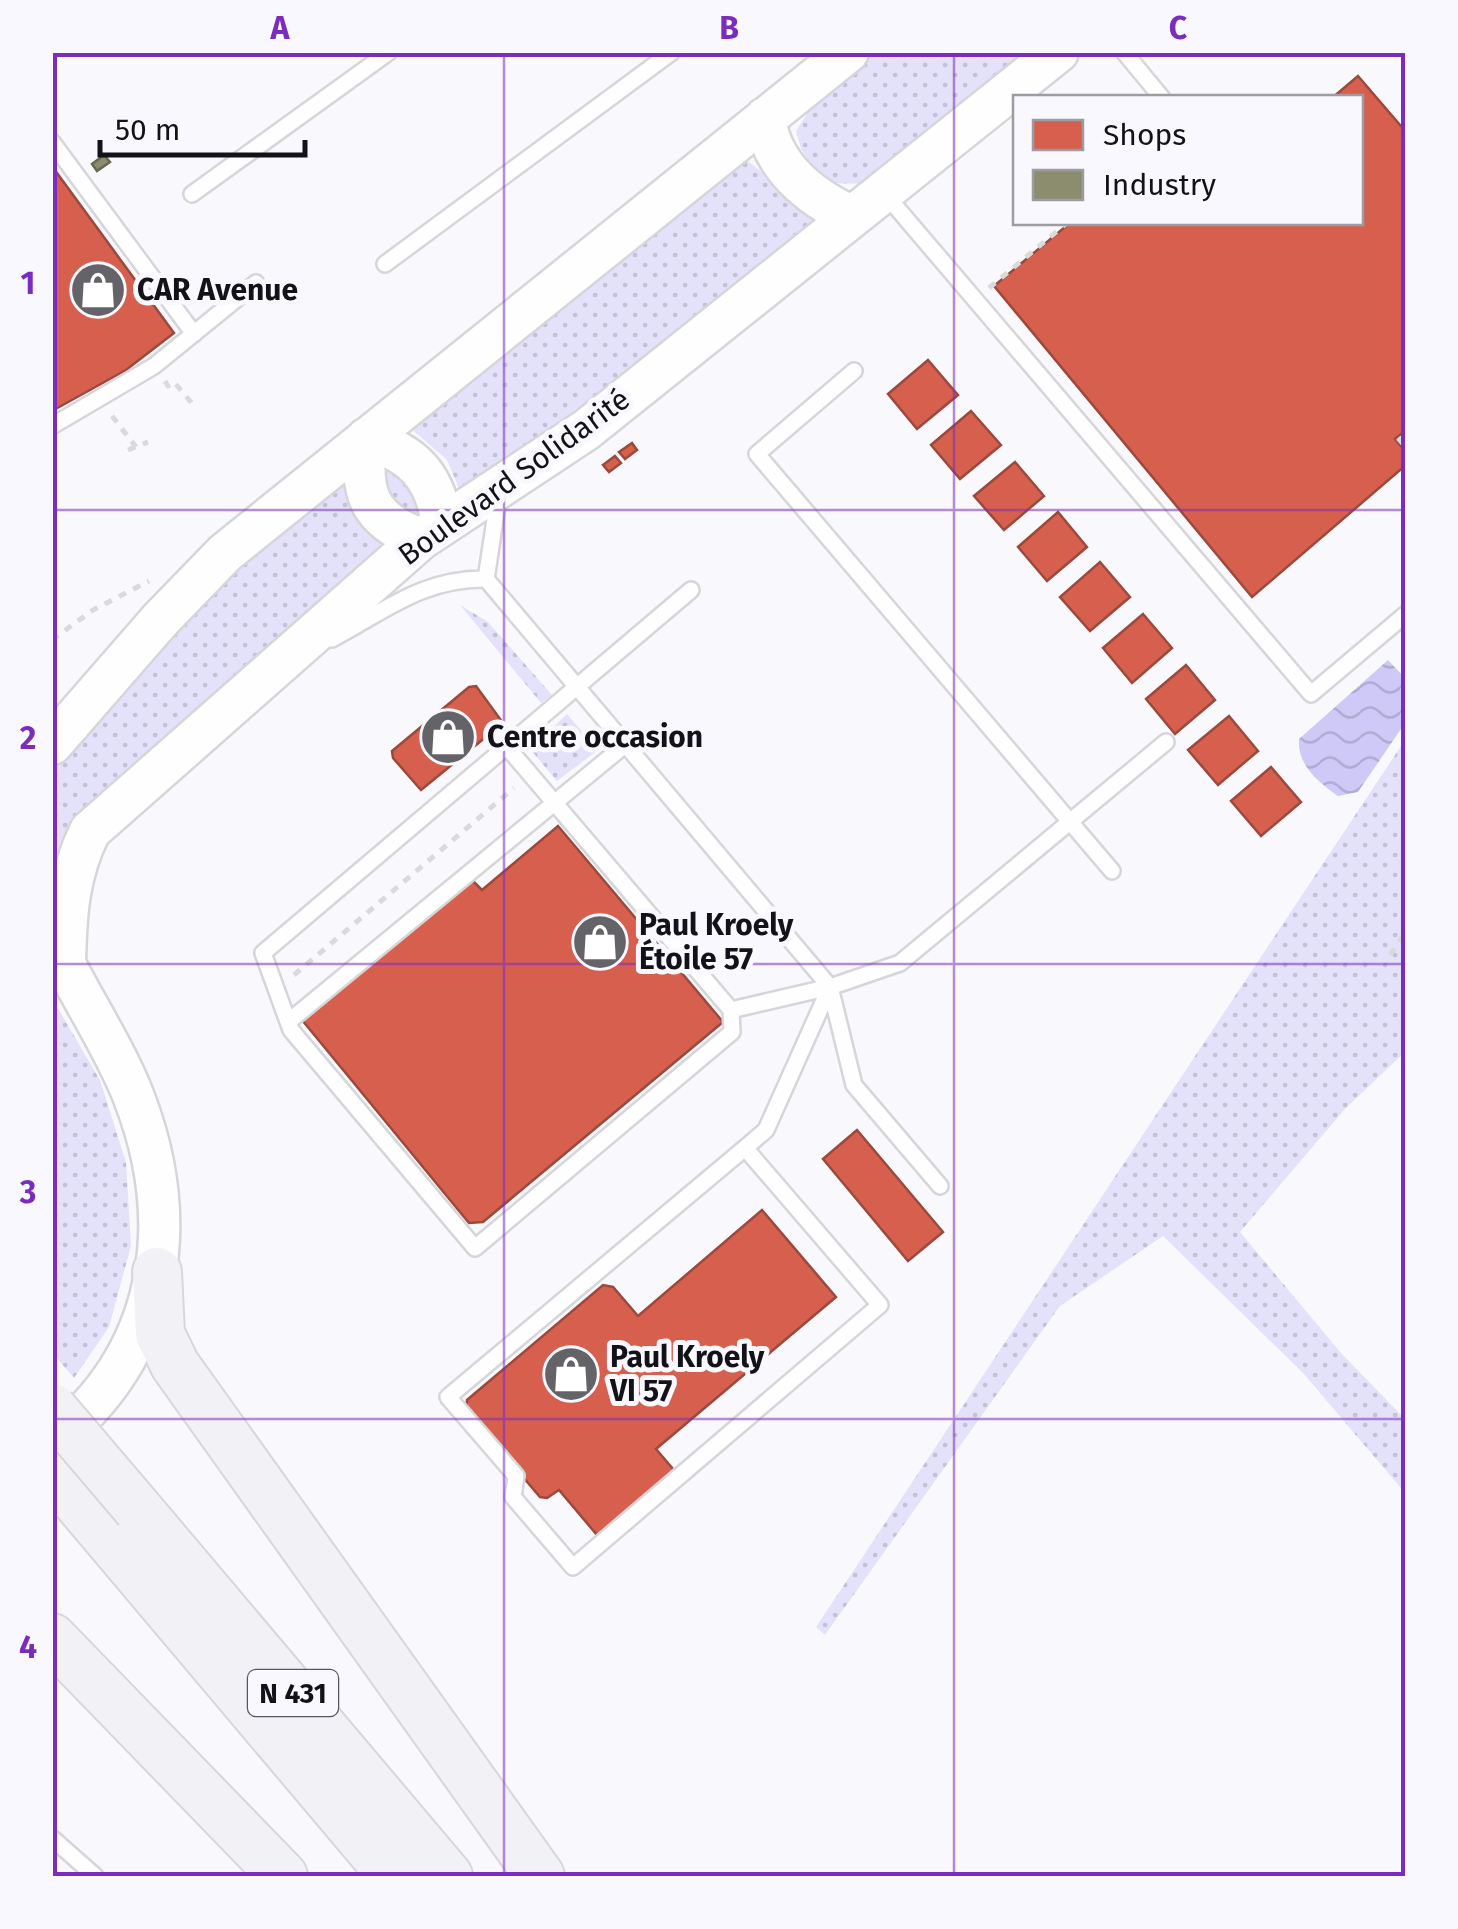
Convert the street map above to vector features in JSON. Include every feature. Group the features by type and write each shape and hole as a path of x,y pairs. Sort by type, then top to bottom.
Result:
{"highway":[{"path":"157,1272 160,1334 175,1365 540,1876"},
{"name":"N 431","path":"52,1408 120,1520 393,1876"},
{"name":"N 431","path":"52,1472 120,1520 448,1876"},
{"path":"52,1638 284,1876"}],"main road":[{"path":"52,744 224,553 848,52"},
{"name":"Boulevard Solidarité","path":"59,957 74,864 90,831 432,532 502,490 586,430 1058,52"},
{"path":"766,118 768,138 789,172 820,202 867,204"},
{"path":"366,438 414,459 436,494 432,532 395,530 370,501 362,472 366,438"},
{"path":"52,1442 73,1426 127,1360 144,1322 157,1272 160,1226 146,1134 132,1092 59,957"}],"lane":[{"path":"192,194 389,52"},
{"path":"386,264 672,52"},
{"path":"1124,52 1160,95"},
{"path":"52,142 194,334"},
{"path":"867,204 976,300 1311,694 1406,614"},
{"path":"52,426 100,400 194,334 256,283"},
{"path":"854,371 757,454 1112,870"},
{"path":"486,579 492,551 491,529 502,490"},
{"path":"275,668 410,594 449,578 486,579 830,987 854,1085 940,1186"},
{"path":"506,747 731,1010 732,1032 475,1248 288,1022 263,953 691,590"},
{"path":"731,1010 830,987 900,964 1166,742"},
{"path":"288,1022 626,744"},
{"path":"745,1148 880,1305 573,1568 513,1498 516,1476 448,1397 766,1130 830,987"},
{"path":"52,1838 94,1876"}],"path":[{"path":"976,300 1064,225"},
{"path":"100,400 132,449 148,442"},
{"path":"1398,438 1406,446"},
{"path":"52,640 94,610 152,580"},
{"path":"276,990 531,774"},
{"path":"1390,955 1406,932"}],"shaded area":[{"path":"874,53 1036,53 870,184 824,183 801,149 796,131 815,101"},
{"path":"744,158 805,206 815,228 543,444 463,498 447,460 408,426"},
{"path":"380,465 402,473 420,508 417,520 389,512"},
{"path":"347,475 391,550 53,891 53,768 231,569"},
{"path":"460,605 488,622 552,695 541,703"},
{"path":"567,714 598,750 557,781 530,749"},
{"path":"1405,740 1405,1052 1345,1109 1240,1232 1341,1353 1405,1419 1405,1493 1304,1374 1163,1236 1060,1306 825,1635 816,1627"},
{"path":"52,998 100,1080 126,1162 131,1246 109,1327 74,1378 53,1354"}],"water":[{"path":"1388,660 1405,678 1405,723 1358,792 1338,796 1305,765 1299,739"}],"building: Shops":[{"path":"1358,76 1406,132 1406,430 1395,439 1406,452 1406,465 1252,597 994,286 1067,225 1363,225 1363,95 1336,95"},
{"name":"CAR Avenue","path":"57,173 174,333 126,370 52,411 52,176"},
{"path":"928,360 958,395 917,429 888,394"},
{"path":"971,411 1001,445 960,479 931,445"},
{"path":"632,443 637,450 625,459 619,452"},
{"path":"615,456 621,463 609,472 603,465"},
{"path":"1015,462 1044,496 1004,530 974,496"},
{"path":"1058,512 1087,547 1047,581 1018,547"},
{"path":"1100,562 1130,597 1090,631 1060,597"},
{"path":"1143,614 1172,648 1132,683 1103,648"},
{"path":"1186,665 1215,700 1175,734 1146,699"},
{"name":"Centre occasion","path":"476,686 503,723 421,790 393,758 392,751 469,687"},
{"path":"1229,716 1258,751 1218,785 1188,750"},
{"path":"1271,767 1301,802 1261,836 1231,801"},
{"path":"558,826 723,1022 483,1222 469,1223 302,1020 472,880 482,890"},
{"path":"857,1130 943,1232 908,1261 823,1159"},
{"path":"762,1210 836,1297 656,1449 674,1470 597,1535 559,1490 547,1498 540,1497 466,1410 467,1400 603,1285 613,1287 638,1316"}],"building: Industry":[{"path":"104,155 110,162 97,171 92,164"}],"place":[{"name":"CAR Avenue","path":"98,290"},
{"name":"Centre occasion","path":"448,737"},
{"name":"Paul Kroely Étoile 57","path":"600,942"},
{"name":"Paul Kroely VI 57","path":"571,1374"}]}
